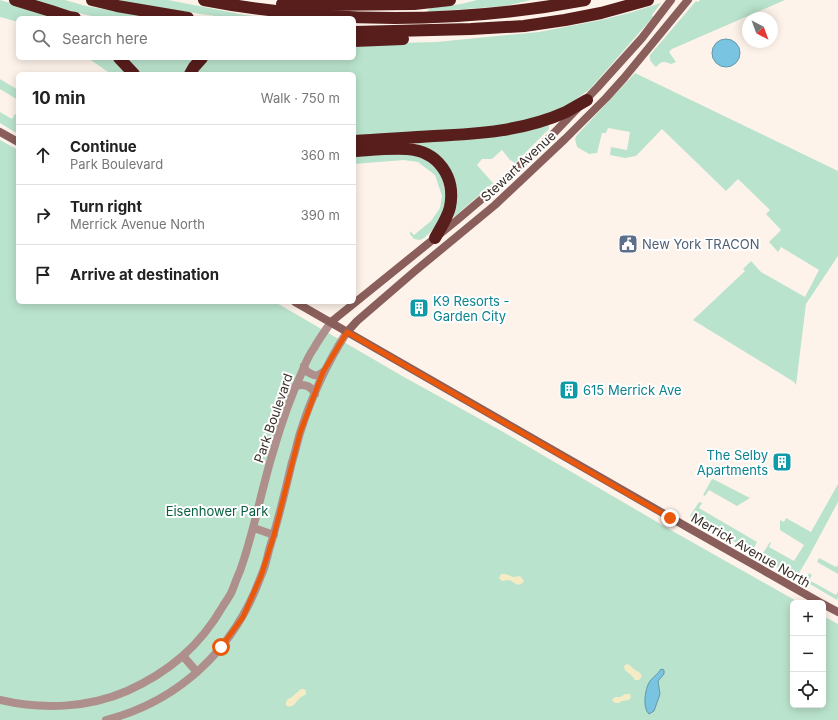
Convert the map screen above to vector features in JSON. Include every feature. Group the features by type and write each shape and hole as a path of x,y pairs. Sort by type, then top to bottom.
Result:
{"highway":[{"path":"15,0 65,16"},
{"path":"92,0 117,6 176,16"},
{"path":"204,0 274,11 331,16"},
{"path":"232,5 267,3 318,5 414,4 450,0"},
{"path":"356,17 409,18 500,13 585,0"},
{"path":"356,32 524,26 601,13 648,0"},
{"path":"356,41 425,37 471,29"},
{"path":"121,60 132,72"},
{"path":"191,72 200,60"},
{"path":"356,141 451,136 517,128 566,112 587,100"},
{"path":"356,151 408,149 421,151 438,162 449,179 451,199 449,212 435,238"}],"main road":[{"name":"Stewart Avenue","path":"347,332 357,321 415,271 495,205 565,139 624,78 688,0"},
{"name":"Stewart Avenue","path":"356,301 456,221 496,187 554,133 587,100 642,38 670,1"},
{"path":"0,132 16,141"},
{"path":"554,133 565,139"},
{"path":"554,133 556,147"},
{"path":"495,205 496,187"},
{"path":"456,221 473,224"},
{"name":"Merrick Avenue North","path":"298,304 817,600"},
{"name":"Stewart Avenue","path":"330,322 352,304"},
{"name":"Merrick Avenue North","path":"826,605 838,612"}],"street":[{"name":"Park Boulevard","path":"0,700 38,706 63,706 94,701 120,694 144,683 164,671 199,641 214,622 232,591 254,528 273,452 287,405 313,348 330,322"},
{"path":"106,720 121,716 150,704 179,686 197,672 221,647 243,617 261,576 274,535 300,433 323,372 347,332"},
{"path":"304,366 306,371 316,376 323,372"},
{"path":"295,387 302,384 312,388 315,394"},
{"path":"254,528 274,535"},
{"path":"183,656 197,672"}],"green space":[{"path":"0,0 50,16 16,16 16,21 0,17"},
{"path":"28,0 65,0 86,6 142,16 91,16"},
{"path":"118,0 168,0 254,16 215,16 146,6"},
{"path":"477,0 531,0 506,6 427,12 430,8 461,4"},
{"path":"700,0 785,0 757,12 742,12 742,19 672,49 669,52 676,62 671,64 663,62 656,67 650,60 650,55 696,1 698,2"},
{"path":"661,3 652,15 653,17 590,89 564,108 508,127 356,138 356,72 197,72 208,60 356,60 356,44 436,42 539,32 629,13"},
{"path":"91,60 116,60 127,72 108,72"},
{"path":"126,60 198,60 189,72 138,72"},
{"path":"635,73 838,171 838,256 806,304 796,385 794,382 693,320 745,271 743,269 751,261 761,272 805,297 819,270 781,247 778,252 769,242 781,230 766,214 770,210 738,179 726,191 662,129 636,156 625,158 610,155 611,147 627,150 630,132 608,128 606,133 602,133 597,153 589,154 577,147 575,139 577,135"},
{"path":"0,79 16,89 16,99 0,89"},
{"path":"0,112 12,119 16,114 16,133 0,123"},
{"path":"549,124 549,129 515,163 510,160 502,150 492,159 482,159 477,165 493,183 454,217 452,216 455,213 453,211 455,184 417,146 418,142"},
{"name":"Eisenhower Park","path":"0,140 16,149 16,304 278,304 795,600 790,600 790,708 826,708 826,618 838,624 838,720 0,720"},
{"path":"406,152 419,155 442,173 447,205 436,227 420,240 414,239 410,234 410,231 414,235 431,221 440,208 442,196 435,175 418,162 404,160 356,164 356,155"},
{"path":"712,479 750,498 737,506 709,490 705,496 703,495"},
{"path":"838,484 838,502 796,578 760,558 770,542 769,547 794,561 804,545 780,530 780,520 784,522 786,518 811,532"},
{"path":"699,502 702,503 699,508 757,542 752,552 690,516"},
{"path":"819,558 836,567 838,565 838,574 817,562"},
{"path":"809,573 812,575 809,580 836,595 838,591 837,600 805,581"}],"sand":[{"path":"501,574 506,574 513,577 520,576 524,581 518,585 509,580 502,581 499,578"},
{"path":"627,664 641,674 642,676 639,680 635,680 625,670 624,666"},
{"path":"301,689 306,690 306,694 292,706 290,707 286,705 288,699"},
{"path":"630,694 631,697 629,700 615,703 612,700 616,697"}],"water":[{"path":"726,39 736,43 740,53 736,63 726,67 716,63 712,53 716,43"},
{"path":"661,669 664,670 664,674 658,681 660,694 654,711 649,714 645,703 648,684"}],"place":[{"name":"New York TRACON","path":"628,244"},
{"name":"K9 Resorts - Garden City","path":"419,308"},
{"name":"615 Merrick Ave","path":"569,390"},
{"name":"The Selby Apartments","path":"782,462"}],"route":[{"path":"221,647 243,617 261,576 274,535 300,433 323,372 347,332 670,518"}]}
